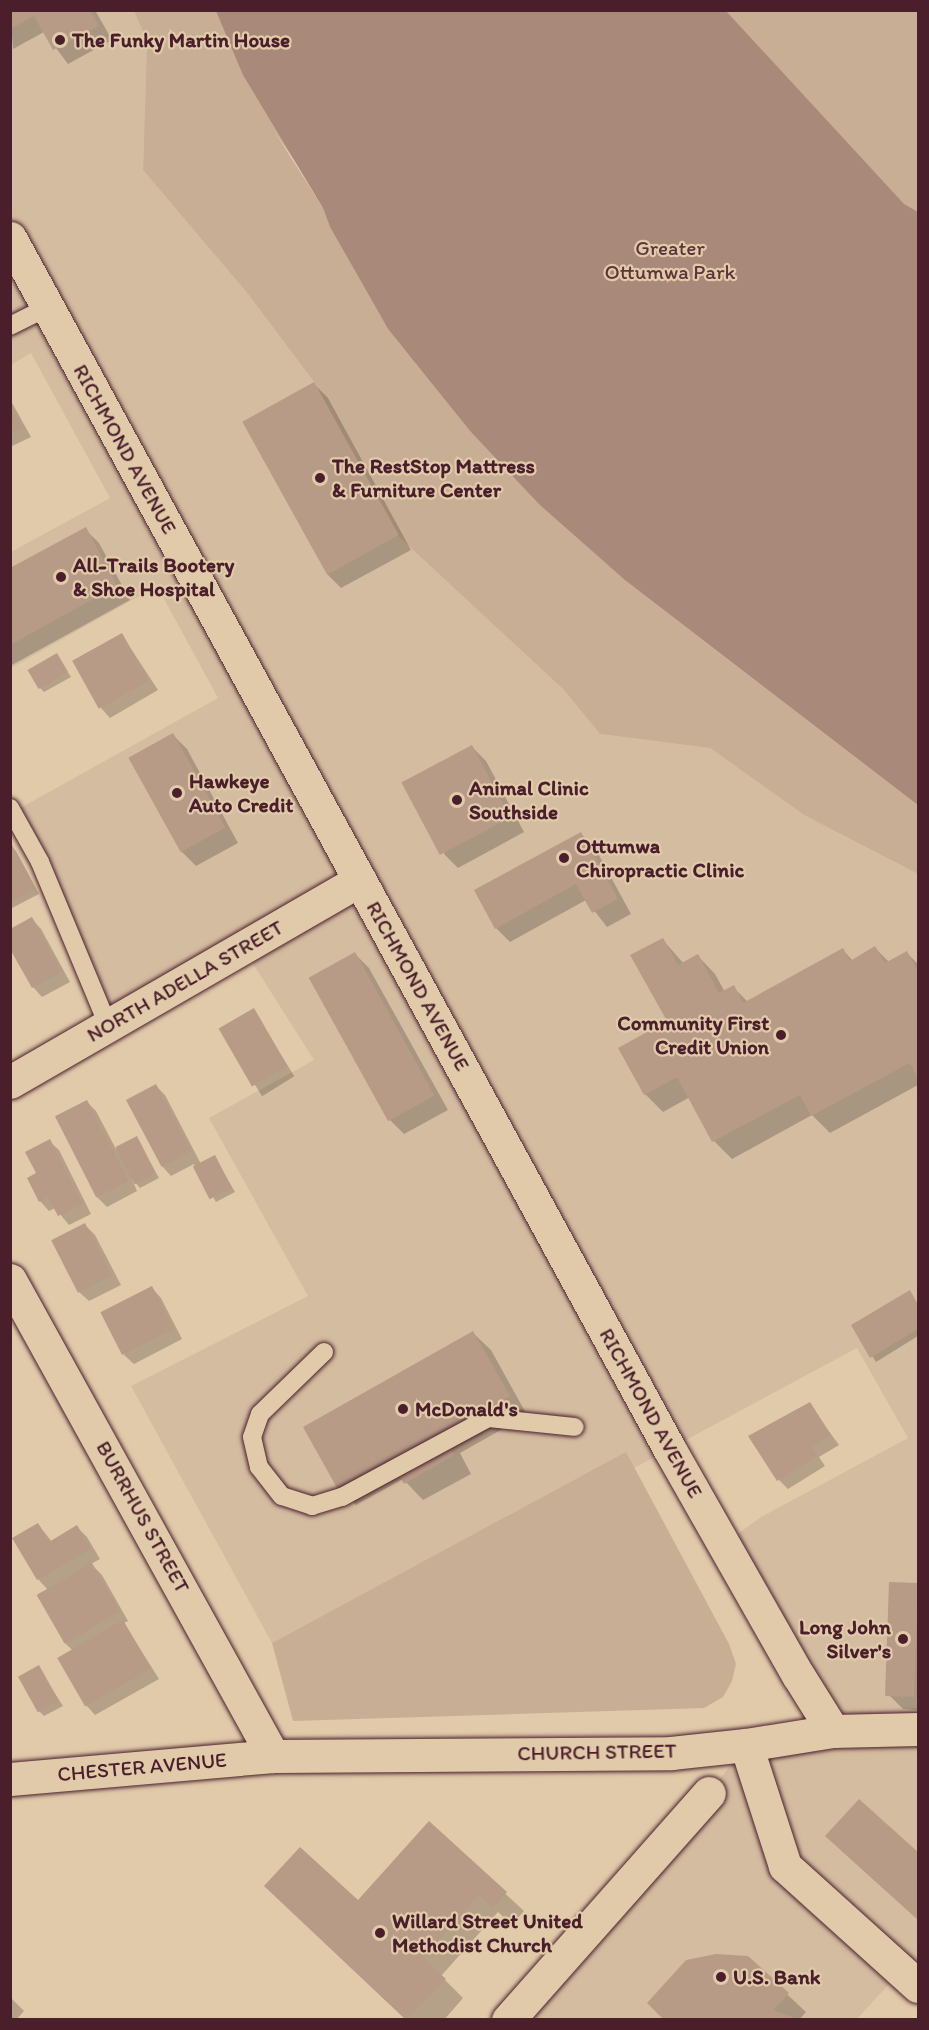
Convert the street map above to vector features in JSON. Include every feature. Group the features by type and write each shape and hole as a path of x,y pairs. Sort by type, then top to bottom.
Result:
{"street":[{"name":"RICHMOND AVENUE","path":"10,238 670,1450 833,1731"},
{"name":"NORTH ADELLA STREET","path":"10,1082 360,880"},
{"name":"BURRHUS STREET","path":"10,1280 273,1756"},
{"name":"CHURCH STREET","path":"273,1756 671,1753 746,1745 833,1731 918,1729"},
{"path":"746,1745 785,1866 918,1986"},
{"name":"CHESTER AVENUE","path":"11,1780 273,1756"},
{"path":"508,2019 709,1793"}],"lane":[{"path":"10,326 48,307"},
{"path":"10,808 40,862 108,1025"},
{"path":"324,1352 260,1414 252,1437 259,1467 282,1496 312,1506 342,1497 488,1418 575,1427"}],"shaded area":[{"path":"11,11 134,11 147,41 143,170 248,294 314,382 398,536 564,690 600,734 710,748 804,815 918,874 918,1973 901,1971 857,2019 508,2019 709,1793 746,1745 833,1730 724,1544 761,1517 908,1438 857,1348 634,1468 626,1453 272,1643 131,1386 308,1296 209,1118 314,1060 243,948 108,1025 13,812 218,698 157,586 11,668 11,552 110,498 31,353 11,365"},
{"name":"Greater Ottumwa Park","path":"216,11 726,11 904,204 918,212 918,805 625,580 540,505 470,431 388,329 330,227 323,208 243,75"}],"green space":[{"name":"Greater Ottumwa Park","path":"134,11 918,11 918,874 804,815 710,748 600,734 564,690 398,536 314,382 248,294 143,170 147,41","holes":["274,131 520,482 470,431 388,329 330,227 323,208"]},
{"path":"626,1452 729,1644 736,1664 732,1681 723,1697 704,1708 293,1721 272,1643"}],"building":[{"name":"The Funky Martin House","path":"10,10 90,10 99,26 53,50 34,16 10,29"},
{"name":"The RestStop Mattress & Furniture Center","path":"314,382 399,535 327,575 242,422"},
{"path":"10,403 23,427 10,433"},
{"name":"All-Trails Bootery & Shoe Hospital","path":"86,527 117,586 10,645 10,568"},
{"path":"122,633 149,681 99,709 72,661"},
{"path":"57,653 68,672 39,689 28,670"},
{"name":"Hawkeye Auto Credit","path":"173,733 225,827 181,852 128,758"},
{"name":"Animal Clinic Southside","path":"472,745 510,817 440,855 401,783"},
{"name":"Ottumwa Chiropractic Clinic","path":"581,832 618,899 592,913 576,884 495,929 474,890"},
{"path":"12,845 36,889 10,902 10,846"},
{"path":"32,917 62,972 32,988 10,949 10,929"},
{"name":"Community First Credit Union","path":"663,938 678,965 698,954 719,993 734,985 743,1003 843,948 850,961 875,946 885,963 907,951 918,971 918,1079 910,1063 811,1116 800,1095 712,1142 677,1077 644,1095 618,1048 667,1021 630,955"},
{"path":"355,952 435,1095 388,1121 309,978"},
{"path":"254,1008 288,1066 252,1087 218,1028"},
{"path":"156,1084 192,1151 162,1167 126,1100"},
{"path":"87,1100 128,1181 96,1197 55,1116"},
{"path":"137,1136 156,1173 135,1184 116,1147"},
{"path":"50,1139 83,1204 58,1216 48,1197 39,1202 27,1178 36,1173 25,1152"},
{"path":"215,1155 232,1188 210,1199 193,1166"},
{"path":"85,1223 112,1276 78,1293 51,1240"},
{"path":"152,1286 174,1329 122,1355 100,1312"},
{"path":"910,1290 918,1305 918,1329 870,1358 851,1325"},
{"path":"473,1331 510,1396 443,1434 454,1455 404,1484 390,1459 337,1488 303,1427"},
{"path":"810,1402 831,1435 811,1447 817,1456 777,1481 748,1436"},
{"path":"38,1523 49,1542 77,1525 91,1549 37,1580 12,1538"},
{"path":"92,1563 120,1611 65,1643 37,1595"},
{"name":"Long John Silver's","path":"889,1582 918,1583 914,1697 885,1696"},
{"path":"123,1620 151,1668 85,1706 57,1658"},
{"path":"39,1665 59,1701 38,1712 18,1677"},
{"path":"859,1799 918,1852 918,1920 825,1836"},
{"name":"Willard Street United Methodist Church","path":"429,1821 507,1892 493,1908 479,1895 423,1958 446,1979 406,2020 264,1886 300,1847 358,1900"},
{"name":"U.S. Bank","path":"716,1954 748,1956 789,1993 773,2010 800,2020 664,2020 647,2003 686,1960"}],"place":[{"name":"The Funky Martin House","path":"60,40"},
{"name":"The RestStop Mattress & Furniture Center","path":"320,478"},
{"name":"All-Trails Bootery & Shoe Hospital","path":"61,577"},
{"name":"Hawkeye Auto Credit","path":"177,793"},
{"name":"Animal Clinic Southside","path":"457,800"},
{"name":"Ottumwa Chiropractic Clinic","path":"564,858"},
{"name":"Community First Credit Union","path":"781,1035"},
{"name":"McDonald's","path":"403,1409"},
{"name":"Long John Silver's","path":"903,1639"},
{"name":"Willard Street United Methodist Church","path":"380,1933"},
{"name":"U.S. Bank","path":"721,1977"}]}
